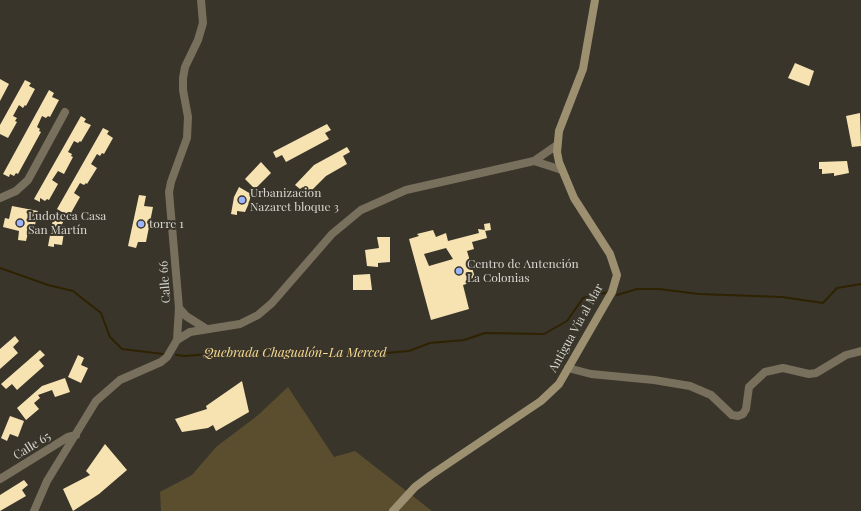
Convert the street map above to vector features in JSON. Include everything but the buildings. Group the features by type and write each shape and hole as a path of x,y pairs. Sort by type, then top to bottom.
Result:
{"main road":[{"name":"Antigua Vía al Mar","path":"393,511 415,487 541,401 559,384 612,292 617,275 610,254 577,203 559,162 557,145 559,131 564,116 583,70 595,0"}],"street":[{"name":"Calle 66","path":"34,511 47,481 96,401 120,380 161,362 168,357 177,340 179,308 169,192 171,182 187,138 188,117 183,90 183,78 185,67 198,40 203,23 201,0"},
{"path":"0,198 16,191 28,180 65,112"},
{"path":"177,340 190,332 205,328 240,324 258,315 272,303 332,234 361,210 406,190 534,161 557,145"},
{"path":"534,161 562,170"},
{"path":"179,308 186,316 205,328"},
{"path":"568,368 591,374 654,380 690,386 710,395 732,414 738,416 743,414 746,409 749,387 765,372 783,368 808,374 816,373 846,355 861,351"},
{"name":"Calle 65","path":"0,479 68,437 76,434"}],"shaded area":[{"path":"288,387 334,457 355,451 432,511 161,511 160,492 192,475 216,447 257,416"}],"waterway":[{"name":"Quebrada Chagualón-La Merced","path":"0,268 48,285 73,291 101,313 110,337 122,349 163,354"},
{"name":"Quebrada Chagualón-La Merced","path":"617,295 637,289 659,289 699,294 782,297 823,303 837,288 861,284"},
{"name":"Quebrada Chagualón-La Merced","path":"176,355 185,356 234,352 298,355 361,355 409,351 430,343 464,340 485,333 544,334 567,321 583,298 609,292"}],"place":[{"name":"Urbanizacion Nazaret bloque 3","path":"242,200"},
{"name":"Ludoteca Casa San Martín","path":"20,223"},
{"name":"torre 1","path":"141,224"},
{"name":"Centro de Antención La Colonias","path":"459,271"}]}
